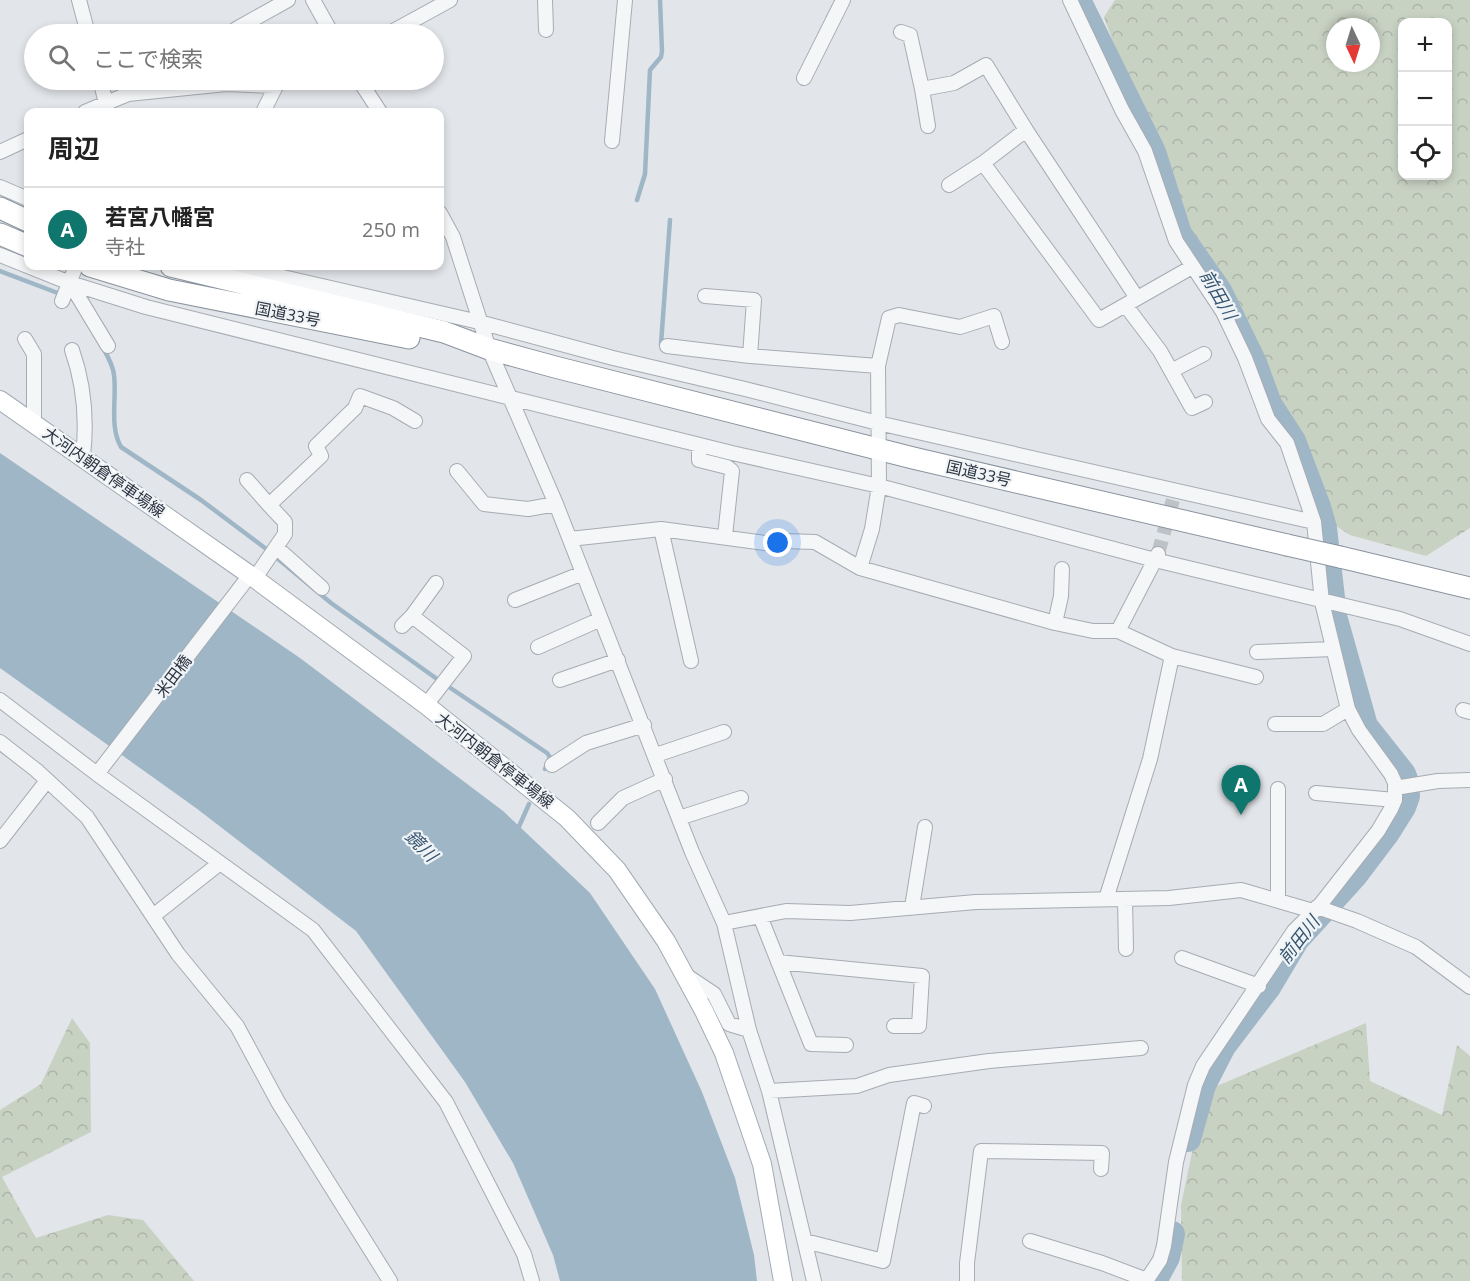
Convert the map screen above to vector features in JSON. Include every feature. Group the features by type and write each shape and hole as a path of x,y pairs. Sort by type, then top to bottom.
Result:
{"highway":[{"path":"0,208 24,219"},
{"path":"0,234 24,244"},
{"name":"国道33号","path":"103,270 169,290 441,344 489,349"},
{"name":"国道33号","path":"188,270 444,332 489,349 878,449 1470,588"}],"main road":[{"name":"大河内朝倉停車場線","path":"0,400 83,456 249,580 426,705 567,818 617,870 666,941 704,1011 723,1053 762,1164 783,1281"}],"street":[{"path":"79,0 85,24"},
{"path":"245,24 288,0"},
{"path":"313,0 326,24"},
{"path":"406,24 450,0"},
{"path":"545,0 546,30"},
{"path":"612,141 625,0"},
{"path":"804,78 843,0"},
{"path":"1070,0 1122,110 1145,151 1171,231 1223,312 1245,358 1268,419 1287,443 1314,522 1322,602 1348,709 1359,730 1401,790"},
{"path":"901,32 910,35 928,126"},
{"path":"922,89 954,83 986,65 1132,302 1192,408 1204,402"},
{"path":"103,90 106,103"},
{"path":"97,108 128,94 172,90"},
{"path":"265,108 275,90"},
{"path":"366,90 377,108"},
{"path":"949,185 983,163 1026,130"},
{"path":"0,152 24,141"},
{"path":"983,163 1099,320 1192,267"},
{"path":"0,187 24,197"},
{"path":"444,220 453,237 489,349 556,504 692,852 724,922 749,1030 770,1091 814,1281"},
{"path":"0,255 24,265"},
{"path":"38,270 70,283 157,310 699,445 879,486 1322,602 1400,619 1470,644"},
{"path":"62,301 75,270"},
{"path":"252,270 480,322 613,358 878,423 1174,493 1314,522"},
{"path":"70,283 108,346"},
{"path":"705,296 754,300 750,356"},
{"path":"860,568 872,528 879,486 878,366 889,318 899,315 960,327 994,316 1002,342"},
{"path":"25,339 34,354 34,423"},
{"path":"667,346 750,356 878,366"},
{"path":"72,350 80,372 86,433 83,456"},
{"path":"1171,371 1204,354"},
{"path":"270,505 321,456 316,446 355,408 360,396 393,408 415,421"},
{"path":"699,445 699,460 727,467 732,471 724,536"},
{"path":"457,471 484,504 528,509 556,504"},
{"path":"247,480 285,522 285,534 277,548 322,588"},
{"path":"570,539 661,529 772,544 784,541 815,542 860,568 1055,623 1093,632 1118,631 1172,656 1256,677"},
{"path":"661,529 691,660"},
{"name":"米田橋","path":"101,769 249,580 277,548"},
{"path":"1118,631 1156,557"},
{"path":"1055,623 1061,596 1062,569"},
{"path":"515,600 583,573"},
{"path":"402,626 436,584"},
{"path":"412,616 464,656 426,705"},
{"path":"538,647 601,619"},
{"path":"1257,652 1333,649"},
{"path":"1106,899 1150,759 1172,656"},
{"path":"560,680 618,660"},
{"path":"0,700 101,769 147,810 313,930 446,1102 524,1254 531,1281"},
{"path":"1275,724 1323,724 1348,709"},
{"path":"552,765 586,743 644,725"},
{"path":"656,755 724,732"},
{"path":"0,742 36,770 46,782 87,817 178,954 237,1026 278,1102 390,1281"},
{"path":"598,823 623,798 664,779"},
{"path":"1316,793 1401,790 1438,781 1470,780"},
{"path":"0,841 46,782"},
{"path":"1278,789 1278,900"},
{"path":"1030,1240 1102,1263 1146,1281 1160,1260 1164,1246 1176,1162 1195,1085 1203,1066 1288,940 1320,909 1359,858 1378,831 1401,790"},
{"path":"679,818 741,798"},
{"path":"912,907 925,827"},
{"path":"153,916 220,863"},
{"path":"724,922 786,911 850,913 976,902 1168,898 1241,890 1320,909 1357,921 1416,946 1470,987"},
{"path":"1125,899 1126,949"},
{"path":"760,916 811,1044 846,1045"},
{"path":"1182,958 1259,986"},
{"path":"778,962 922,976 919,1026 894,1026"},
{"path":"684,974 714,994 729,1024 749,1030"},
{"path":"770,1091 857,1086 889,1075 989,1061 1141,1048"},
{"path":"805,1241 883,1261 914,1103 924,1106"},
{"path":"967,1281 967,1263 981,1151 1102,1153 1101,1169"}],"green space":[{"path":"1115,0 1470,0 1470,528 1426,556 1350,535 1333,524 1295,439 1273,406 1267,377 1227,290 1203,261 1164,178 1104,17"},
{"path":"72,1018 90,1043 91,1132 2,1177 36,1238 108,1215 143,1220 194,1281 0,1281 0,1110 41,1084"},
{"path":"1366,1023 1370,1081 1442,1115 1457,1045 1470,1056 1470,1281 1182,1281 1181,1205 1205,1091"}],"water":[{"name":"鏡川","path":"0,453 300,658 503,811 590,893 655,989 702,1092 735,1178 754,1255 757,1281 560,1281 553,1255 513,1163 465,1082 356,931 196,808 0,668"}],"waterway":[{"path":"637,200 645,174 650,70 661,57 662,51 660,0"},
{"name":"前田川","path":"1078,0 1153,152 1179,234 1219,291 1254,363 1269,404 1293,441 1324,528 1332,598"},
{"path":"661,344 670,220"},
{"path":"0,271 63,295"},
{"path":"103,348 113,371 114,421 121,447 201,500 265,548"},
{"path":"277,558 331,603 437,679"},
{"name":"前田川","path":"1188,1139 1203,1085 1223,1046 1268,987 1296,940 1355,875 1386,834 1403,807 1407,796 1403,774 1365,726 1334,616"},
{"path":"449,687 547,753 550,757 545,769"},
{"path":"517,831 529,804"},
{"name":"前田川","path":"1154,1281 1167,1257 1172,1234"}],"tunnel":[{"path":"1158,554 1174,496"}],"place":[{"name":"若宮八幡宮","path":"1241,815"}]}
